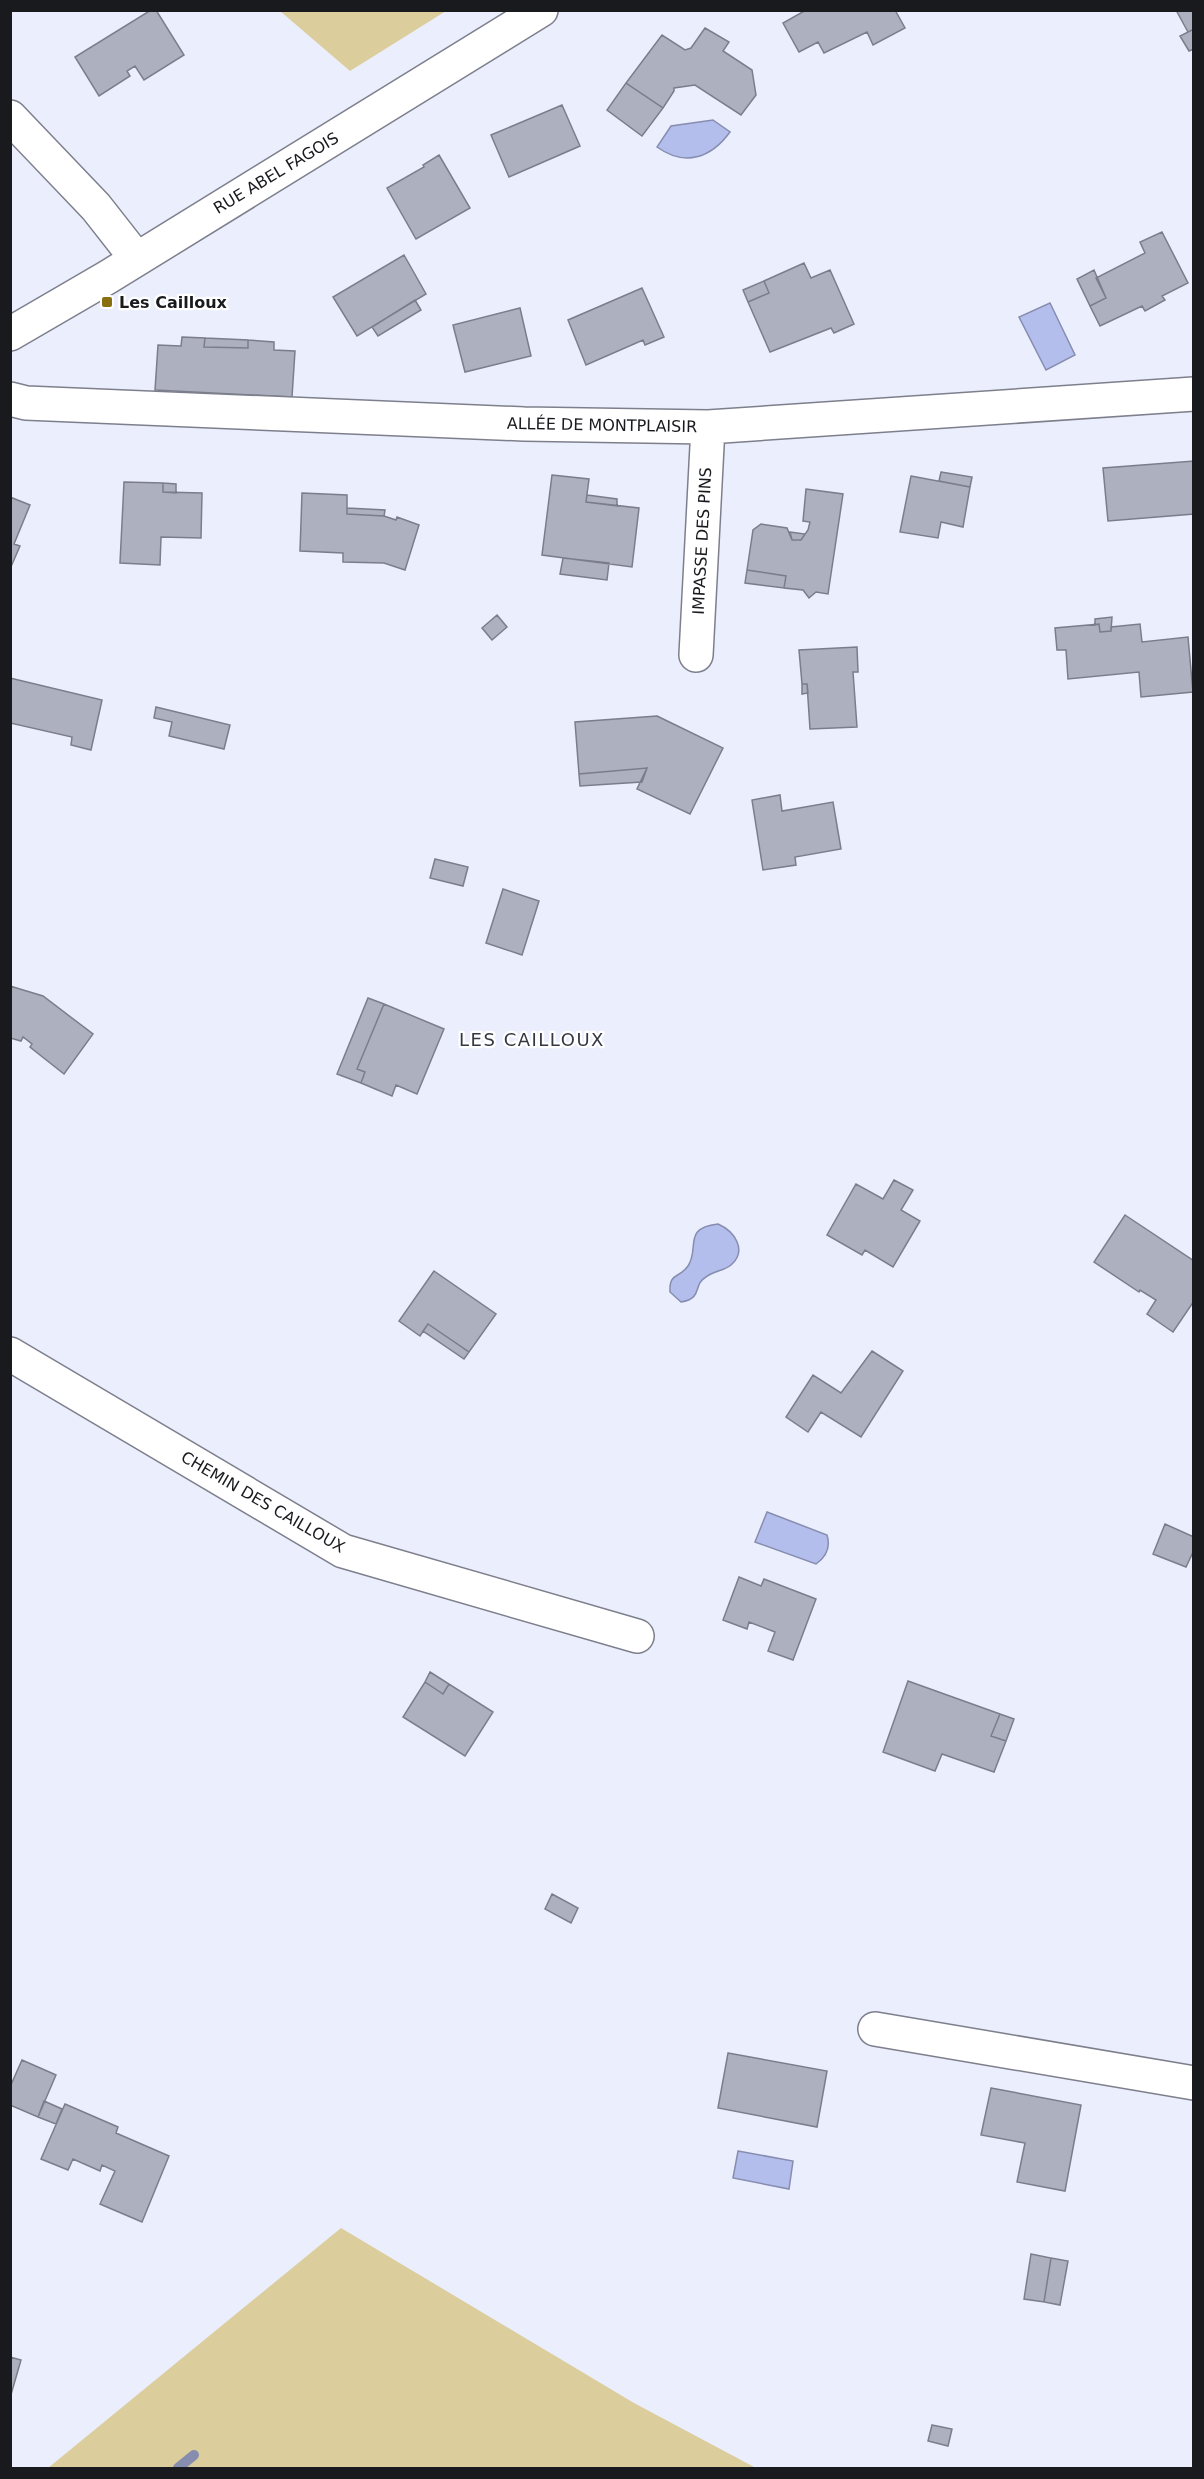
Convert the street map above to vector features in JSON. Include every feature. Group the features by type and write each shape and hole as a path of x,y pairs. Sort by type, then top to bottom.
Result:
{"street":[{"name":"RUE ABEL FAGOIS","path":"10,334 542,10"},
{"path":"10,117 96,207 136,258"},
{"name":"ALLÉE DE MONTPLAISIR","path":"10,399 50,404 465,422 708,427 1194,394"},
{"name":"IMPASSE DES PINS","path":"696,655 708,427"},
{"name":"CHEMIN DES CAILLOUX","path":"10,1354 343,1551 637,1636"},
{"path":"875,2029 1194,2083"}],"shaded area":[{"path":"280,11 446,11 350,71"},
{"path":"341,2228 634,2403 756,2468 48,2468"}],"water":[{"path":"713,120 730,132 715,148 706,153 697,157 678,157 657,147 671,126"},
{"path":"1050,303 1075,355 1046,370 1019,317"},
{"path":"718,1224 734,1236 739,1247 736,1259 728,1267 702,1280 693,1298 681,1302 670,1292 671,1281 688,1266 696,1234 707,1226"},
{"path":"767,1512 827,1535 827,1552 816,1564 755,1542"},
{"path":"738,2151 793,2161 789,2189 733,2178"}],"building":[{"path":"151,10 156,10 184,55 144,80 135,66 127,71 130,76 99,96 75,57"},
{"path":"806,10 895,10 905,28 873,45 867,32 824,53 818,42 799,52 783,23"},
{"path":"1176,10 1194,10 1194,29 1188,32"},
{"path":"705,28 729,42 723,51 752,70 756,95 741,115 695,85 674,88 663,108 626,83 662,35 685,50 691,48"},
{"path":"1194,29 1194,49 1189,51 1180,36"},
{"path":"626,83 663,108 642,136 607,110"},
{"path":"562,105 580,146 509,177 491,135"},
{"path":"439,155 470,208 416,239 387,188 424,167 423,165"},
{"path":"1162,232 1188,283 1162,296 1165,300 1145,311 1142,306 1100,326 1090,306 1106,298 1096,278 1145,253 1140,242"},
{"path":"404,255 426,294 357,336 333,297"},
{"path":"804,263 811,278 830,270 854,324 834,333 831,328 770,352 748,302 769,293 764,281"},
{"path":"1094,270 1106,298 1090,306 1077,279"},
{"path":"764,281 769,293 748,302 743,290"},
{"path":"642,288 664,337 645,345 643,340 586,365 568,320"},
{"path":"415,300 421,310 378,336 372,327"},
{"path":"520,308 531,356 465,372 453,325"},
{"path":"182,337 205,338 204,347 248,348 248,340 274,342 274,350 295,351 292,397 155,390 158,345 181,346"},
{"path":"205,338 248,340 248,348 204,347"},
{"path":"1194,461 1194,514 1108,521 1103,468"},
{"path":"941,472 972,477 970,487 939,481"},
{"path":"552,475 589,479 586,502 639,508 632,567 542,555"},
{"path":"911,476 970,487 963,527 941,522 938,538 900,532"},
{"path":"124,482 163,483 163,492 202,493 201,538 161,537 160,565 120,563"},
{"path":"163,483 176,484 176,493 163,492"},
{"path":"806,489 843,494 828,594 816,592 809,598 803,590 784,588 786,576 747,570 753,530 761,524 787,528 792,540 801,540 810,522 803,521"},
{"path":"302,493 347,495 347,514 384,516 396,520 397,517 419,525 405,570 384,563 343,562 343,553 300,551"},
{"path":"587,495 617,499 617,506 586,502"},
{"path":"10,497 30,505 14,544 20,546 10,569"},
{"path":"347,508 385,510 384,516 347,514"},
{"path":"790,532 805,534 801,540 792,540"},
{"path":"563,558 609,563 607,580 560,574"},
{"path":"747,570 786,576 784,588 745,583"},
{"path":"497,615 507,627 492,640 482,628"},
{"path":"1112,617 1111,631 1100,632 1099,624 1095,625 1095,619"},
{"path":"1099,624 1100,632 1111,631 1111,627 1140,624 1142,642 1188,637 1193,692 1141,697 1139,672 1068,679 1066,650 1057,650 1055,628"},
{"path":"857,647 858,672 853,672 857,727 810,729 807,684 802,684 799,650"},
{"path":"10,678 102,700 91,750 71,745 72,737 10,723"},
{"path":"802,684 807,684 808,693 802,694"},
{"path":"156,707 230,725 224,749 169,736 172,722 154,718"},
{"path":"657,716 723,748 690,814 637,789 647,768 579,774 575,722"},
{"path":"647,768 642,782 580,786 579,774"},
{"path":"780,795 782,811 833,802 841,849 795,857 796,865 763,870 752,800"},
{"path":"435,859 468,867 463,886 430,878"},
{"path":"503,889 539,901 522,955 486,943"},
{"path":"10,986 43,996 93,1034 64,1074 30,1047 32,1044 23,1037 21,1041 10,1038"},
{"path":"368,998 384,1004 357,1069 365,1072 361,1083 337,1074"},
{"path":"384,1004 444,1029 417,1094 396,1085 392,1096 361,1083 365,1072 357,1069"},
{"path":"894,1180 913,1190 901,1210 920,1221 893,1267 865,1250 862,1255 827,1235 856,1184 883,1199"},
{"path":"1125,1215 1194,1261 1194,1301 1173,1332 1147,1314 1156,1300 1140,1290 1139,1292 1094,1262"},
{"path":"434,1271 496,1314 469,1352 428,1324 420,1336 399,1321"},
{"path":"428,1324 469,1352 464,1359 423,1331"},
{"path":"872,1351 903,1371 861,1437 821,1412 808,1432 786,1417 813,1375 841,1393"},
{"path":"1165,1524 1194,1537 1194,1550 1186,1567 1153,1554"},
{"path":"739,1577 761,1586 764,1579 816,1599 793,1660 768,1651 775,1632 749,1622 747,1629 723,1620"},
{"path":"430,1672 449,1684 443,1694 425,1682"},
{"path":"908,1681 1000,1714 991,1736 1006,1741 994,1772 942,1754 935,1771 883,1752"},
{"path":"425,1682 443,1694 449,1684 493,1712 465,1756 403,1717"},
{"path":"1000,1714 1014,1719 1006,1741 991,1736"},
{"path":"552,1894 578,1908 571,1923 545,1909"},
{"path":"728,2053 827,2071 817,2127 718,2108"},
{"path":"22,2060 56,2075 38,2117 10,2105 10,2087"},
{"path":"991,2088 1081,2105 1065,2191 1017,2182 1025,2143 981,2135"},
{"path":"44,2101 62,2109 56,2124 38,2117"},
{"path":"65,2104 118,2127 116,2133 169,2156 142,2222 100,2204 115,2171 102,2165 100,2171 73,2159 68,2170 41,2159"},
{"path":"1031,2254 1051,2258 1044,2302 1024,2299"},
{"path":"1051,2258 1068,2261 1060,2305 1044,2302"},
{"path":"10,2357 21,2360 10,2398"},
{"path":"932,2425 952,2429 948,2446 928,2441"}],"waterway":[{"path":"178,2468 194,2455"}],"place":[{"name":"Les Cailloux","path":"107,302"}],"district":[{"name":"LES CAILLOUX","path":"532,1039"}]}
